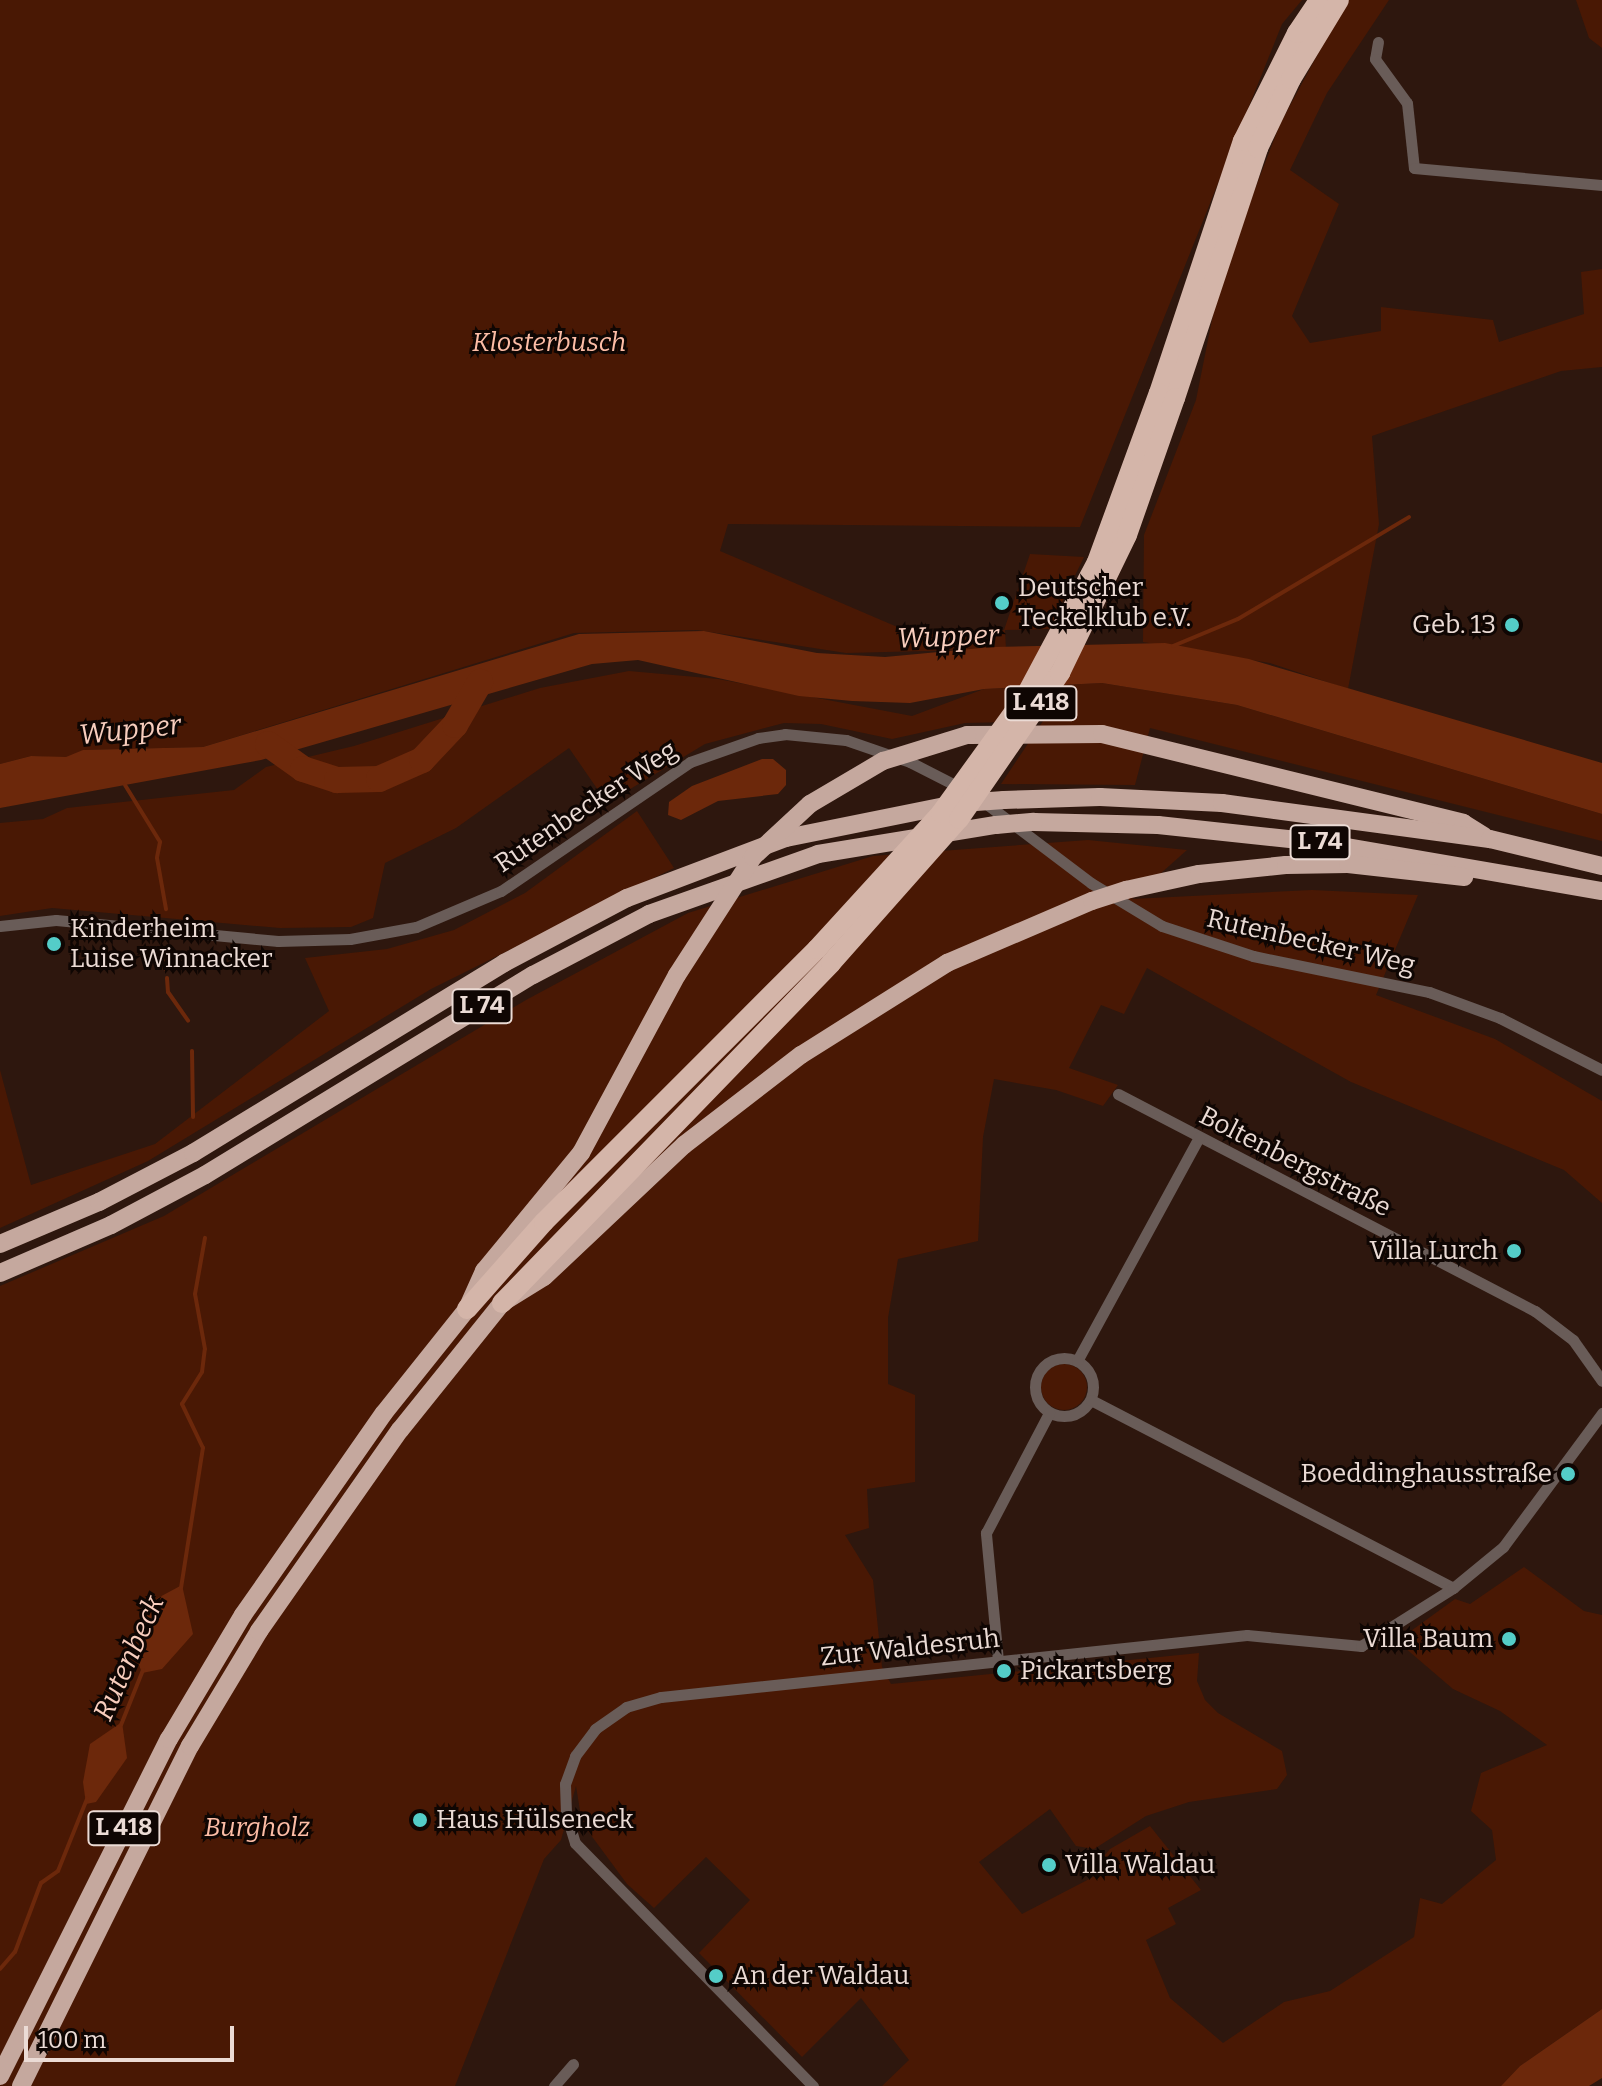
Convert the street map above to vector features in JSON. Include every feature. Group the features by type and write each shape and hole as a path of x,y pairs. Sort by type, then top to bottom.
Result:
{"highway":[{"name":"L 418","path":"21,2086 190,1746 259,1631 400,1430 502,1303 824,956 959,819 1048,691 1113,569 1243,141 1297,33 1319,0"},
{"name":"L 418","path":"1167,395 1258,148 1291,79 1339,0"},
{"name":"L 418","path":"467,1309 484,1271 581,1153 677,975 753,857 810,804 883,761 967,735 1102,734 1181,749 1386,807 1463,823 1490,839"},
{"name":"L 74","path":"0,1244 99,1202 205,1147 504,963 627,898 786,838 962,803 1100,797 1222,803 1490,839 1602,866"},
{"name":"L 74","path":"0,1273 111,1225 205,1175 533,975 649,914 818,854 996,825 1034,822 1158,825 1318,842 1602,891"},
{"name":"L 74","path":"502,1303 544,1277 684,1145 812,1047 947,963 1092,901 1126,890 1239,869 1348,864 1602,901"},
{"name":"L 418","path":"0,2076 169,1739 243,1615 384,1413 467,1309 555,1210 824,956"}],"street":[{"path":"1378,42 1375,59 1407,103 1414,168 1602,185"},
{"name":"Rutenbecker Weg","path":"0,926 80,921 278,941 350,939 416,927 501,891 690,762 758,738 819,735 876,748 970,793 1091,883 1162,926 1253,956 1429,992 1500,1018 1602,1070"},
{"name":"Boltenbergstraße","path":"1118,1094 1535,1311 1573,1340 1602,1381"},
{"path":"1077,1361 1199,1137"},
{"path":"1057,1358 1077,1361 1093,1382 1091,1400 1073,1416 1049,1413 1037,1398 1041,1370 1057,1358"},
{"path":"1091,1400 1453,1588"},
{"path":"998,1661 986,1533 1049,1413"},
{"name":"Zur Waldesruh","path":"813,2086 584,1855 566,1813 569,1770 595,1729 641,1701 998,1661 1247,1635 1361,1646 1453,1588 1506,1543 1602,1413"},
{"path":"554,2086 573,2064"}],"green space":[{"name":"Klosterbusch","path":"0,0 1302,0 1282,24 1080,527 728,524 720,551 916,635 1004,630 1030,554 1084,557 1049,629 1005,630 1006,649 846,653 697,630 574,633 203,747 84,750 66,758 31,756 0,764"},
{"path":"1347,0 1389,0 1327,93 1290,170 1339,204 1292,316 1310,343 1381,331 1381,307 1493,320 1499,342 1584,314 1581,272 1602,269 1602,367 1561,371 1372,436 1379,524 1348,689 1270,663 1143,642 1144,535 1196,400 1220,280 1280,124"},
{"path":"1576,0 1602,0 1602,48 1589,38"},
{"path":"629,671 718,679 912,716 984,689 1102,683 1237,705 1602,814 1602,841 1150,728 1135,785 1001,784 1043,721 965,723 892,739 821,724 784,723 705,744 607,803 569,748 456,828 385,863 373,918 351,927 280,928 52,908 0,916 0,823 43,819 67,808 234,790 266,767 354,746 540,688"},
{"path":"637,811 674,868 431,989 148,1161 0,1228 0,1070 31,1185 155,1144 329,1011 305,958 387,949 454,930 525,893"},
{"name":"Burgholz","path":"1088,840 1187,850 1115,914 1132,899 1312,890 1418,895 1376,995 1495,1039 1602,1101 1602,1203 1564,1170 1351,1082 1147,968 1124,1014 1101,1005 1069,1068 1118,1085 1103,1106 1056,1090 994,1079 983,1137 978,1241 898,1259 888,1318 888,1384 915,1395 915,1482 867,1489 869,1528 845,1535 873,1580 882,1667 891,1684 1199,1653 1197,1681 1205,1700 1218,1713 1282,1751 1287,1775 1277,1789 1189,1802 1146,1816 1094,1849 1076,1846 1050,1809 979,1862 1022,1914 1095,1876 1092,1870 1110,1849 1150,1826 1201,1890 1168,1908 1176,1924 1146,1940 1170,1998 1223,2043 1284,2002 1330,1991 1414,1937 1420,1898 1442,1904 1496,1860 1492,1830 1471,1811 1481,1773 1547,1745 1500,1711 1453,1689 1397,1641 1455,1599 1470,1604 1524,1567 1584,1611 1602,1615 1602,2009 1520,2066 1501,2086 882,2086 909,2060 861,1998 802,2057 699,1953 750,1900 706,1857 654,1908 627,1884 582,1823 576,1786 561,1840 544,1859 455,2086 0,2086 0,1286 164,1216 526,1000 688,913 873,856"},
{"path":"1064,1364 1080,1371 1087,1387 1080,1403 1064,1410 1048,1403 1041,1387 1048,1371"}],"shaded area":[{"path":"704,631 817,653 885,657 992,647 1165,643 1249,659 1602,763 1602,814 1237,705 1102,683 984,689 910,703 852,701 799,696 638,660 592,664 261,760 0,808 0,764 31,756 66,757 83,750 203,747 579,634"},
{"path":"762,759 773,759 786,770 786,785 778,794 718,801 681,820 668,815 669,802 692,786"},
{"path":"182,1585 193,1634 162,1669 142,1673 136,1657 143,1640 141,1607"},
{"path":"122,1722 127,1758 96,1802 86,1804 83,1782 90,1744"},
{"path":"1602,2009 1602,2078 1589,2086 1501,2086 1520,2066"}],"waterway":[{"path":"1173,646 1238,619 1409,517"},
{"name":"Wupper","path":"268,744 303,769 337,780 379,779 422,760 455,725 480,682"},
{"name":"Rutenbeck","path":"125,785 160,842 157,858 166,909"},
{"name":"Rutenbeck","path":"166,969 167,950"},
{"name":"Rutenbeck","path":"167,978 168,992 188,1021"},
{"name":"Rutenbeck","path":"192,1051 193,1117"},
{"name":"Rutenbeck","path":"181,1588 203,1448 182,1404 202,1372 205,1349 195,1294 205,1238"},
{"name":"Rutenbeck","path":"121,1725 143,1670"},
{"name":"Rutenbeck","path":"0,1969 15,1952 41,1883 58,1871 87,1799"}],"place":[{"name":"Deutscher Teckelklub e.V.","path":"1002,603"},
{"name":"Geb. 13","path":"1512,625"},
{"name":"Kinderheim Luise Winnacker","path":"54,944"},
{"name":"Villa Lurch","path":"1514,1251"},
{"name":"Boeddinghausstraße","path":"1568,1474"},
{"name":"Villa Baum","path":"1509,1639"},
{"name":"Pickartsberg","path":"1004,1671"},
{"name":"Haus Hülseneck","path":"420,1820"},
{"name":"Villa Waldau","path":"1049,1865"},
{"name":"An der Waldau","path":"716,1976"}]}
